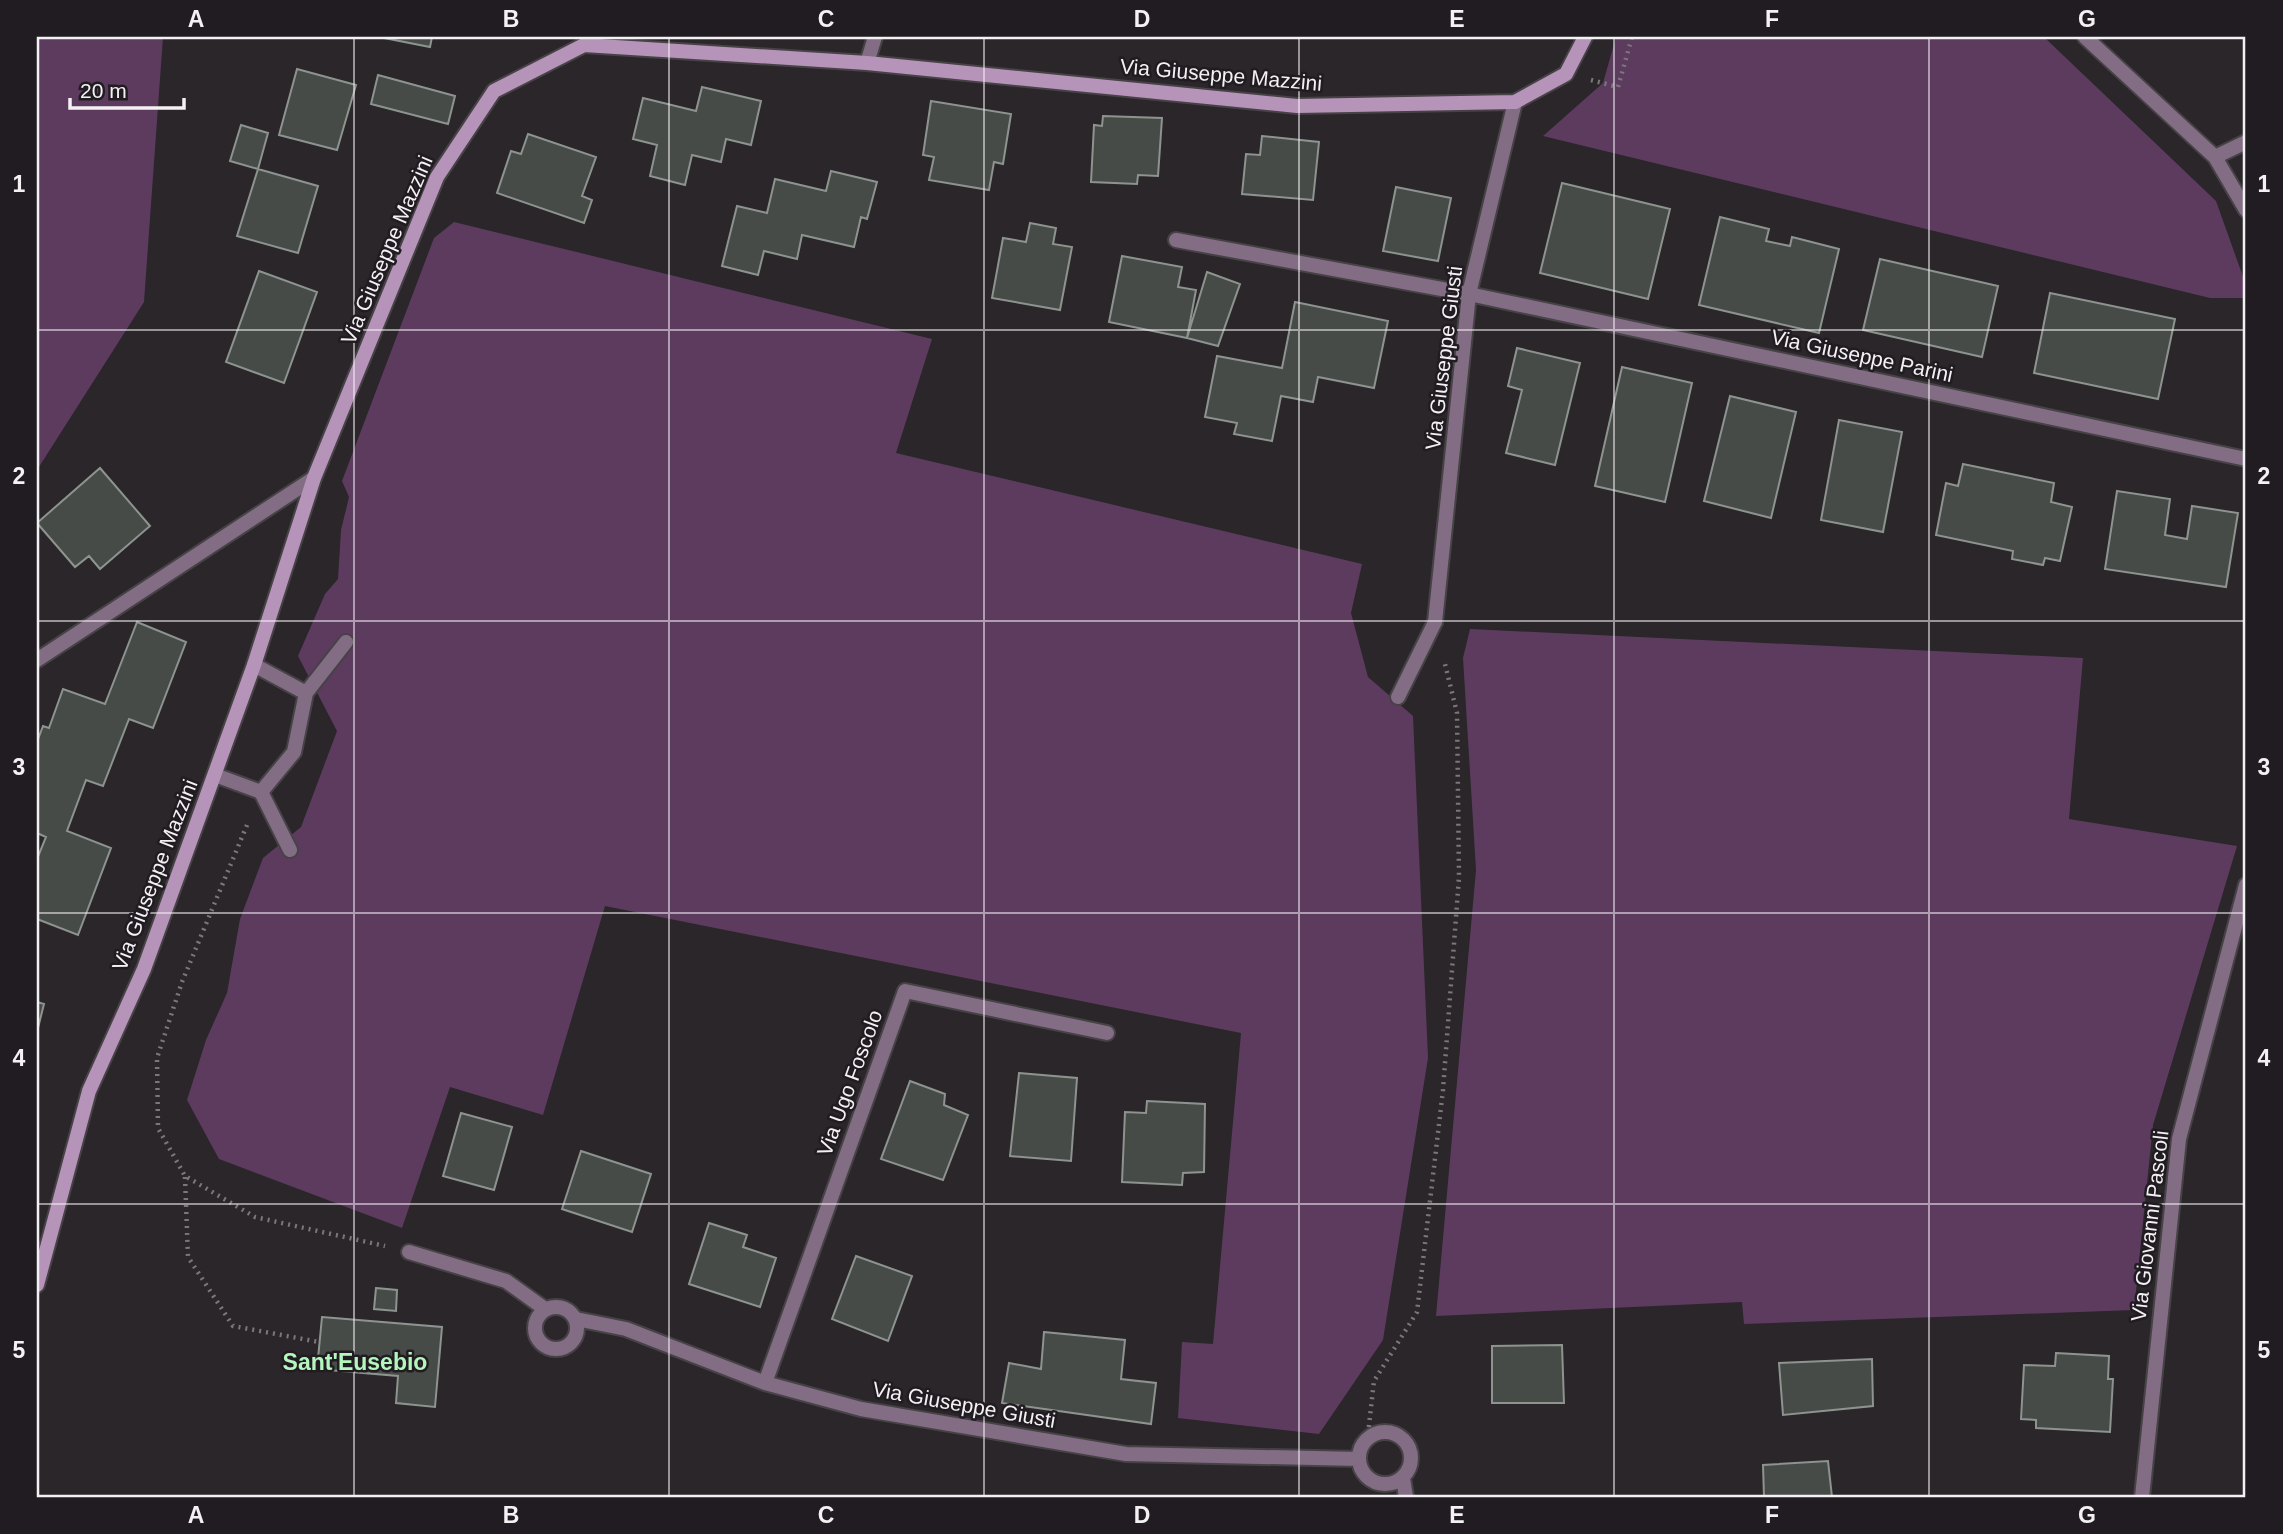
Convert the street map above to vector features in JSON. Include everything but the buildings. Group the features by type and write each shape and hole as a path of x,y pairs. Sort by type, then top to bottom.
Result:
{"street":[{"path":"867,63 875,37"},
{"path":"1566,74 1585,37"},
{"path":"2085,37 2215,157 2246,210"},
{"name":"Via Giuseppe Mazzini","path":"37,1285 89,1091 144,969 254,665 314,478 437,177 494,91 582,41 867,63 1297,106 1514,102 1566,74"},
{"name":"Via Giuseppe Giusti","path":"1435,622 1469,294 1514,102"},
{"path":"2215,157 2246,142"},
{"name":"Via Giuseppe Parini","path":"1176,240 1469,294 2246,458"},
{"path":"37,660 314,478"},
{"path":"1398,697 1435,622"},
{"path":"261,792 294,752 306,693 346,642"},
{"path":"254,665 306,693"},
{"path":"215,775 261,792 290,850"},
{"name":"Via Giovanni Pascoli","path":"2141,1497 2179,1139 2246,885"},
{"name":"Via Ugo Foscolo","path":"765,1383 905,991 1107,1033"},
{"name":"Via Giuseppe Giusti","path":"409,1252 506,1281 545,1309 556,1306 568,1309 576,1319 626,1329 765,1383 861,1409 1126,1454 1359,1459"},
{"path":"545,1309 537,1317 534,1327 537,1338 544,1346 565,1348 578,1331 576,1319"},
{"path":"1380,1432 1394,1433 1405,1441 1411,1452 1411,1466 1403,1478 1390,1484 1375,1483 1363,1473 1359,1459 1361,1447 1368,1438 1380,1432"},
{"path":"1403,1478 1406,1497"}],"path":[{"path":"1566,74 1618,87 1632,37"},
{"path":"1368,1438 1374,1381 1417,1312 1443,1090 1459,877 1457,713 1435,622"},
{"path":"261,792 182,982 157,1058 158,1128 185,1176 188,1257 233,1326 319,1342"},
{"path":"185,1176 255,1217 409,1252"}],"shaded area":[{"path":"37,37 163,37 144,302 37,470"},
{"path":"1616,37 2044,37 2216,201 2246,285 2246,298 2210,298 1543,136 1603,83"},
{"path":"454,222 932,339 896,453 1362,564 1351,613 1368,677 1413,716 1428,1058 1383,1340 1319,1434 1178,1418 1182,1342 1213,1344 1241,1033 605,906 543,1115 450,1087 402,1228 219,1159 187,1100 206,1040 227,993 240,919 263,858 301,827 337,731 298,656 325,594 338,579 341,530 349,497 342,481 434,238"},
{"path":"1470,629 2083,658 2069,819 2237,846 2153,1125 2134,1310 1744,1324 1742,1302 1436,1316 1476,870 1463,658"}],"district":[{"name":"Sant'Eusebio","path":"355,1362"}]}
